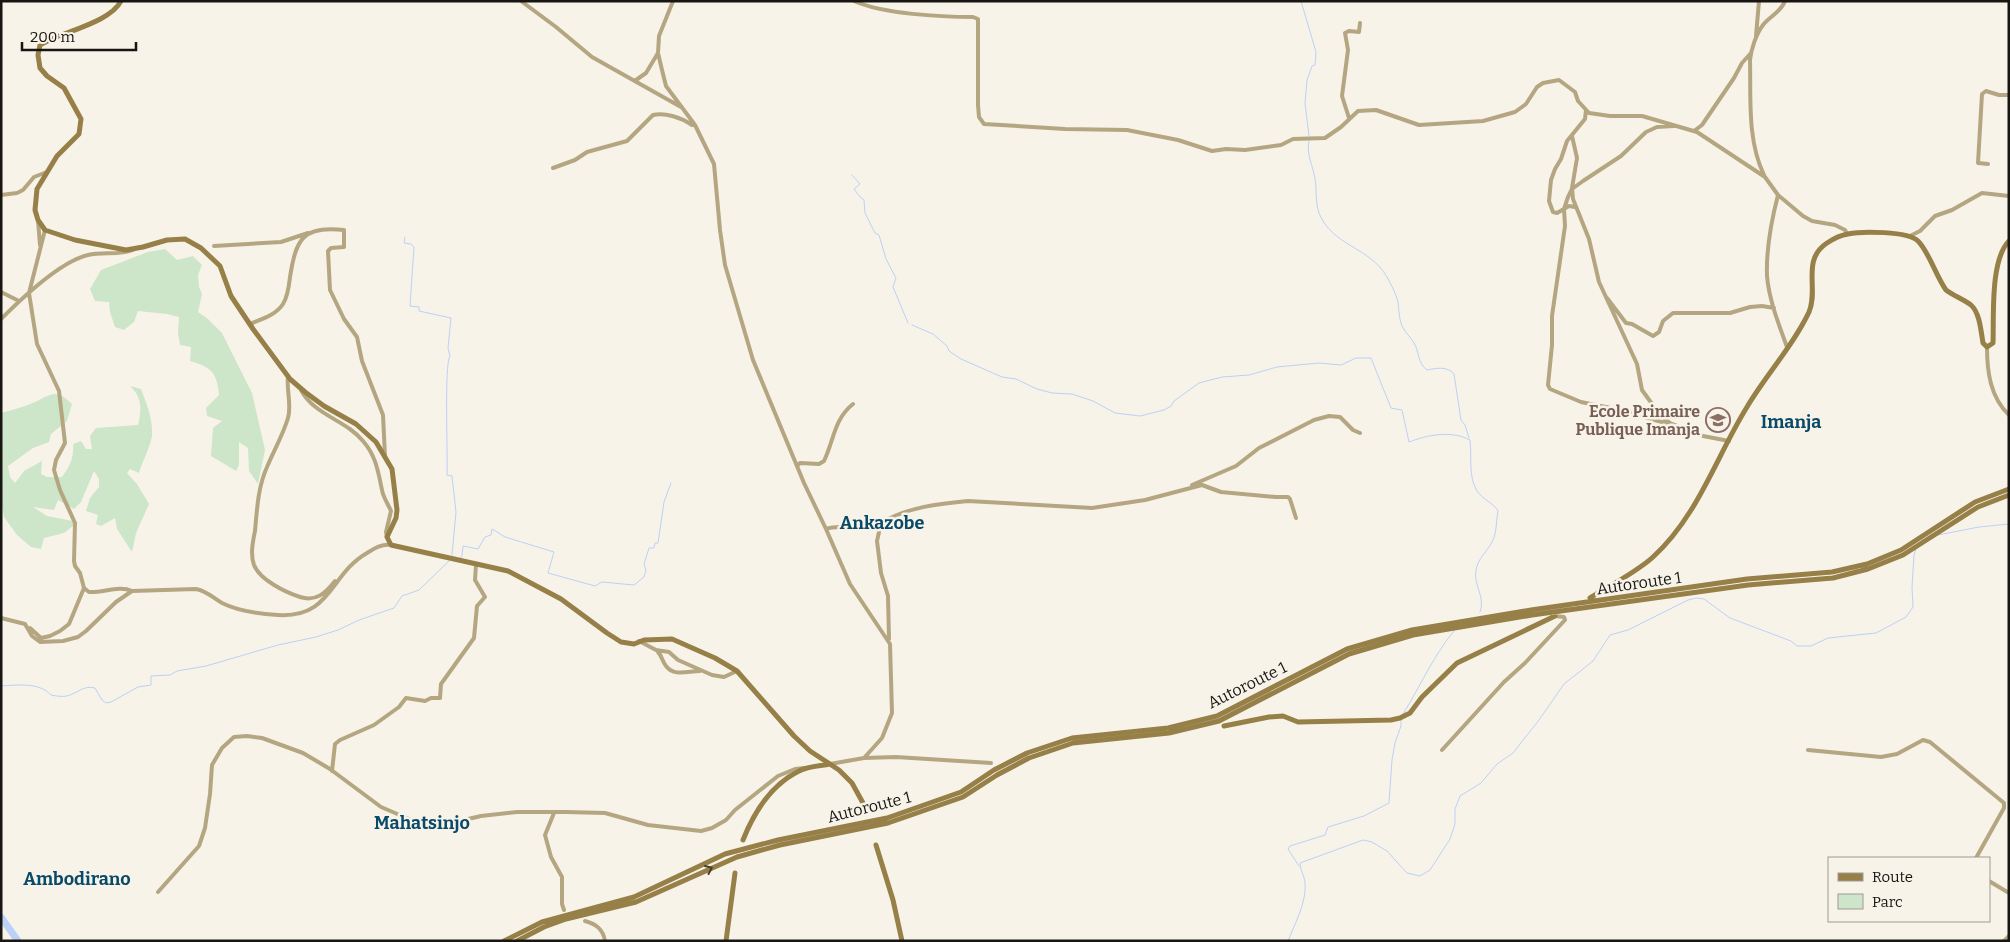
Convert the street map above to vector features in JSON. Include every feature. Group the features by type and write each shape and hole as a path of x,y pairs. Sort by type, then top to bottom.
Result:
{"main road":[{"path":"121,1 118,8 89,24 40,45 38,56 40,68 64,88 81,119 78,134 57,156 38,189 35,210 38,220 45,230 75,240 126,250 167,240 185,239 201,248 220,266 232,296 288,376 324,406 356,424 376,442 392,469 397,510 396,518 387,537 391,545 450,559 500,568 550,592 621,642 634,644 639,641 672,639 703,652 738,671 794,736 810,751 830,764 852,783 863,803"},
{"path":"1590,598 1652,558 1696,502 1745,409 1810,311 1814,256 1826,243 1847,234 1867,233 1910,236 1918,241 1946,290 1972,306 1979,321 1983,343 1987,347 1993,343 1996,278 2002,248 2009,242"},
{"name":"Autoroute 1","path":"504,941 542,922 634,897 724,854 778,840 887,818 961,792 994,770 1027,753 1072,738 1168,728 1217,716 1347,650 1402,632 1531,610 1747,579 1832,572 1867,564 1901,550 1975,502 2009,489"},
{"name":"Autoroute 1","path":"517,941 544,927 636,902 737,857 907,817 963,796 1029,758 1073,743 1169,733 1219,721 1349,654 1413,635 1532,615 1748,585 1833,578 1868,569 1903,555 1978,507 2009,495"},
{"path":"1224,726 1283,716 1298,722 1311,723 1392,720 1400,718 1410,712 1422,697 1457,663 1555,616"},
{"path":"743,840 759,806 778,786 799,770 830,764"},
{"path":"876,845 893,900 902,941"},
{"path":"726,941 735,874"}],"street":[{"path":"521,1 592,57 683,108"},
{"path":"673,1 659,36 658,53 666,86 695,125 714,164 720,230 729,281 753,360 797,466 850,584 890,644"},
{"path":"854,1 893,11 931,16 973,17 978,19 978,105 979,117 984,124 1127,130 1152,134 1217,151 1226,149 1245,150 1274,146 1304,138 1325,138 1341,127 1358,110 1369,109 1419,125 1489,120 1516,112 1526,104 1537,87 1543,83 1558,80 1574,92 1578,101 1589,113 1610,116 1642,116 1694,131 1766,177"},
{"path":"1756,40 1760,1"},
{"path":"1785,1 1778,12 1763,24 1751,53 1749,92 1756,153 1766,177 1778,195 1803,216 1820,223 1835,225 1845,230 1847,234"},
{"path":"1349,118 1342,96 1348,50 1345,33 1349,31 1358,32 1360,23"},
{"path":"636,80 646,73 658,53"},
{"path":"1694,131 1702,125 1751,53"},
{"path":"1988,164 1978,164 1982,94 1986,91 1999,95 2009,95"},
{"path":"1575,207 1569,206 1558,213 1551,210 1549,202 1550,189 1555,169 1562,159 1568,141 1585,119 1586,110"},
{"path":"553,168 575,160 587,152 627,141 653,115 666,115 695,125"},
{"path":"1572,190 1597,170 1621,156 1646,132 1657,127 1675,126"},
{"path":"1572,136 1577,158 1572,190 1564,208 1565,226 1552,316 1552,345 1548,385 1550,389 1581,402 1621,410 1703,436 1729,441"},
{"path":"1,195 17,193 23,190 34,177 47,172"},
{"path":"1572,190 1575,207 1589,239 1599,282 1637,364 1642,390 1660,416 1675,426"},
{"path":"2003,195 2009,191"},
{"path":"1910,236 1920,231 1935,216 1952,210 1982,193 2009,196"},
{"path":"1778,195 1767,247 1767,278 1774,308 1787,347"},
{"path":"38,220 40,248"},
{"path":"1,618 20,622 41,638 50,636 69,624 84,588 74,561 74,523 54,470 56,460 65,443 59,391 37,344 29,294 45,230"},
{"path":"214,246 281,242 314,230 344,230 344,247 331,248 328,251 330,290 340,312 357,337 362,361 383,415 385,458"},
{"path":"250,324 274,313 282,305 288,290 297,246 308,233"},
{"path":"1,319 19,301 57,270 80,257 90,254 125,254 143,247"},
{"path":"1,292 19,301"},
{"path":"1606,297 1626,323 1632,324 1653,336 1659,332 1663,321 1674,313 1730,313 1750,307 1774,308"},
{"path":"1987,347 1988,375 1992,388 1999,404 2009,415"},
{"path":"288,376 289,413 281,439 267,466 259,489 252,558 258,571 293,595 307,599 317,598 355,559 378,546 391,545"},
{"path":"300,387 311,403 355,433 368,448 379,469 382,491 391,511 386,532 387,537"},
{"path":"797,466 800,463 819,464 824,461 838,421 853,404"},
{"path":"1191,487 1193,484 1236,466 1260,448 1320,418 1340,417 1353,430 1360,433"},
{"path":"826,529 836,526 859,528 876,522 881,523 909,509 948,503 968,501 1092,508 1145,500 1191,487 1202,486 1221,492 1276,497 1288,496 1296,518"},
{"path":"864,758 882,738 892,713 890,644 887,633 888,596 881,573 877,541 881,523"},
{"path":"332,771 335,744 340,740 374,725 399,708 406,698 425,701 431,698 440,698 441,684 475,634 477,606 485,597 474,580 476,564"},
{"path":"84,588 93,592 113,589 128,589 132,591 196,588 203,590 221,603 257,613 296,614 305,613 320,603 332,591 340,576"},
{"path":"28,627 32,636 40,642 71,639 86,631 116,602 132,591"},
{"path":"1442,750 1504,682 1525,663 1565,620 1564,617 1555,616"},
{"path":"639,641 656,650 669,652 678,660 712,675 724,677 738,671"},
{"path":"656,650 666,667 677,673 701,670"},
{"path":"158,892 199,846 205,828 212,765 226,744 234,738 247,736 262,738 303,753 332,771 381,807 416,822 425,829 489,815 517,812 605,813 648,825 701,831 712,828 726,820 735,810 778,776 795,769 811,767"},
{"path":"1808,750 1881,756 1897,754 1923,740 1930,742 2004,803 2004,808 1977,857"},
{"path":"830,764 864,758 896,757 991,763"},
{"path":"554,813 545,835 551,857 562,876 562,904 564,910"},
{"path":"1990,882 2009,893"},
{"path":"585,921 594,924 602,930 605,941"},
{"path":"2004,941 2009,936"}],"green space":[{"path":"165,249 177,260 193,256 202,265 198,275 202,294 198,312 222,333 252,393 265,450 258,484 249,471 248,448 239,442 239,465 236,471 211,456 213,428 222,421 207,416 206,408 219,395 217,381 208,368 190,361 191,347 180,345 178,333 179,317 138,311 134,322 124,330 115,327 109,302 95,301 90,289 101,270 148,252"},
{"path":"130,386 141,389 152,424 152,436 139,473 130,469 127,473 137,484 149,504 136,533 132,552 117,529 115,518 101,526 96,524 98,515 86,511 90,498 99,487 99,479 94,471 81,502 74,509 58,500 54,510 33,507 47,516 78,522 64,533 44,538 41,549 31,547 17,535 4,517 1,500 1,413 54,394 62,396 72,404 67,421 51,434 49,442 33,448 8,466 10,477 15,483 24,471 42,461 41,474 47,477 62,477 71,462 73,444 81,441 86,449 92,449 90,436 96,428 138,425 140,414 139,399"}],"waterway":[{"path":"1301,1 1316,52 1315,65 1312,66 1307,80 1305,103 1309,136"},
{"path":"1309,141 1308,151 1315,179 1319,213 1333,233 1371,259 1387,277 1398,302 1402,325 1415,344 1424,368 1427,370 1445,369 1454,374 1461,420 1465,425 1469,438"},
{"path":"852,175 860,184 854,189 864,200 865,213 875,233 879,235 886,259 896,278 893,287 908,323"},
{"path":"405,237 404,243 411,244 414,247 410,306 419,307 419,311 451,318 448,348 450,356 447,375 447,475 452,476 456,512 452,555"},
{"path":"912,325 933,334 947,346 949,351 961,359 1002,377 1016,379 1037,389 1052,393 1072,394 1093,401 1115,413 1140,416 1164,410 1199,383 1222,377 1249,375 1277,367 1319,363 1341,365 1356,358 1371,358 1391,408 1402,410 1409,442 1423,437 1447,434 1470,440 1471,473 1474,485 1479,494 1498,511 1494,538 1476,570 1476,581 1481,596 1480,612"},
{"path":"460,558 463,546 478,549 485,537 491,535 492,529 505,537 554,552 548,573 595,586 602,582 634,585 644,577 646,570 644,564 649,548 654,548 655,543 658,543 664,502 671,483"},
{"path":"1938,535 1979,527 2009,524"},
{"path":"1288,941 1304,897 1305,882 1300,863 1363,840 1372,842 1387,851 1407,873 1420,876 1430,870 1450,839 1455,824 1455,809 1460,796 1481,783 1497,764 1513,753 1564,684 1593,661 1610,635 1628,630 1688,600 1696,598 1704,599 1730,618 1791,641 1797,646 1811,646 1828,638 1876,633 1906,617 1913,607 1912,587 1916,549"},
{"path":"1,686 34,686 41,688 51,695 61,696 71,695 84,688 91,687 95,688 102,700 106,703 111,702 138,687 151,685 151,676 170,675 177,671 206,666 278,645 316,637 394,608 402,596 419,590 449,561"},
{"path":"1403,714 1433,661 1454,631"},
{"path":"1299,866 1288,849 1290,846 1325,835 1328,827 1364,816 1389,803 1392,760 1401,720"},
{"path":"1,917 18,941"}],"place":[{"name":"Ecole Primaire Publique Imanja","path":"1718,420"}],"district":[{"name":"Imanja","path":"1791,422"},
{"name":"Ankazobe","path":"882,523"},
{"name":"Mahatsinjo","path":"422,823"},
{"name":"Ambodirano","path":"77,879"}]}
